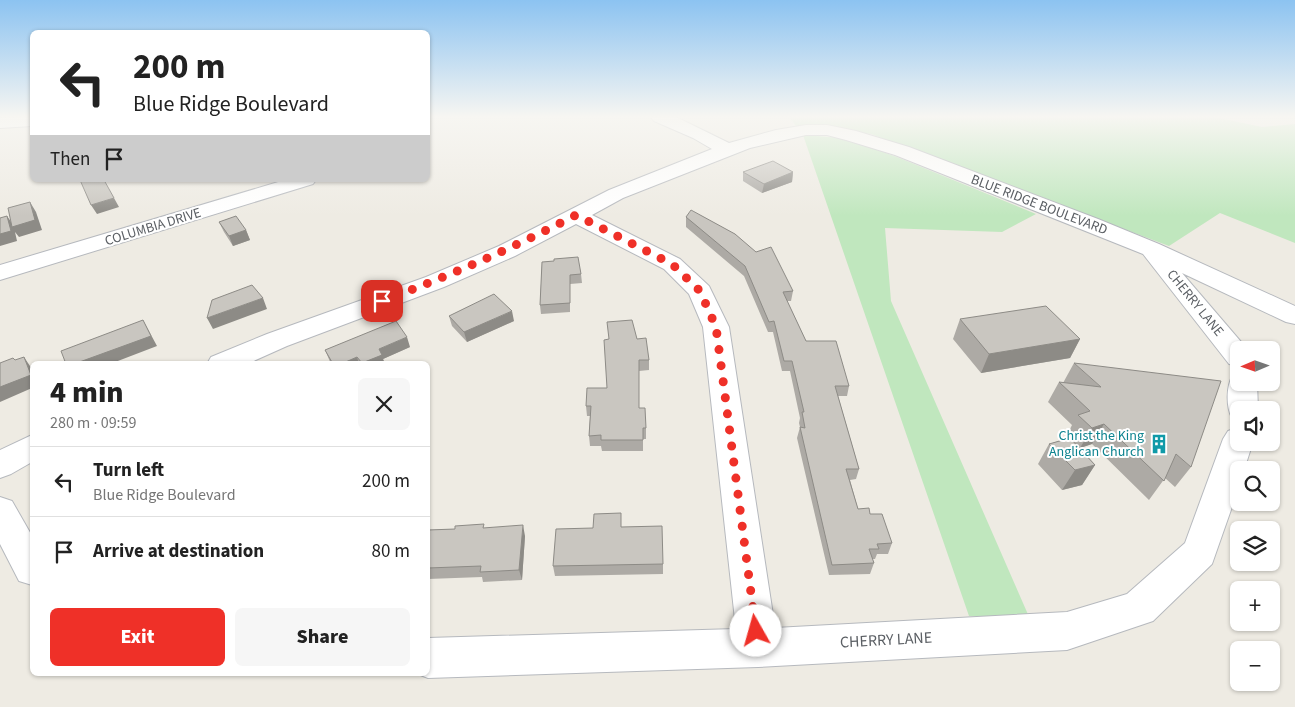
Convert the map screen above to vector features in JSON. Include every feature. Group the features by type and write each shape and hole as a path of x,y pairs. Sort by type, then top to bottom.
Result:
{"street":[{"name":"BLUE RIDGE BOULEVARD","path":"899,150 1151,249 1295,316"},
{"name":"BLUE RIDGE BOULEVARD","path":"227,361 277,340 435,282 507,250 616,194 729,151"},
{"name":"COLUMBIA DRIVE","path":"0,273 299,182"},
{"path":"576,215 672,264 700,291 716,327 758,648"},
{"name":"CHERRY LANE","path":"1151,249 1230,346"},
{"path":"0,465 30,448"},
{"name":"CHERRY LANE","path":"430,658 758,648 1067,631 1139,608 1199,553 1235,451"},
{"path":"0,511 30,566"}],"green space":[{"path":"808,150 877,150 1036,214 1002,232 885,228 891,301 1030,619 969,616"},
{"path":"914,150 1295,150 1295,243 1220,213 1169,246"}],"building":[{"path":"773,161 793,172 764,184 743,172"},
{"path":"81,182 105,182 114,198 91,205"},
{"path":"30,202 35,220 12,227 8,208"},
{"path":"691,210 735,234 756,252 771,247 793,291 783,292 806,341 836,341 849,386 835,386 859,469 846,469 858,509 869,508 870,514 882,514 892,543 877,544 879,549 869,549 874,563 832,565 800,427 805,428 802,412 804,412 792,361 784,361 774,321 769,322 745,266 686,217"},
{"path":"7,216 11,231 0,234 0,218"},
{"path":"236,216 246,230 229,236 219,222"},
{"path":"578,257 581,274 570,275 570,303 540,305 542,262"},
{"path":"252,285 263,298 207,318 212,300"},
{"path":"494,294 512,311 464,332 449,316"},
{"path":"1046,306 1080,339 989,354 960,319"},
{"path":"143,320 151,336 82,361 65,361 61,351"},
{"path":"632,320 637,339 646,338 649,360 639,360 639,408 645,408 646,428 643,428 643,440 601,440 601,435 589,436 591,406 586,406 587,388 607,388 604,340 609,339 607,322"},
{"path":"396,321 407,337 379,349 382,355 367,361 360,361 357,357 348,361 331,361 325,350"},
{"path":"24,357 30,375 0,387 0,363 13,358 15,360"},
{"name":"Christ the King Anglican Church","path":"1074,363 1221,381 1191,467 1176,454 1164,481 1104,424 1092,428 1078,415 1090,411 1059,382 1101,387"},
{"path":"1070,438 1095,465 1075,470 1049,444"},
{"path":"621,513 621,527 662,526 663,564 553,566 556,529 593,528 594,514"},
{"path":"484,524 483,528 523,525 519,570 480,572 481,566 430,568 430,530 455,529 455,526"}],"place":[{"name":"Christ the King Anglican Church","path":"1159,444"}],"route":[{"path":"382,301 435,282 507,250 576,215 672,264 700,291 716,327 756,631"}]}
